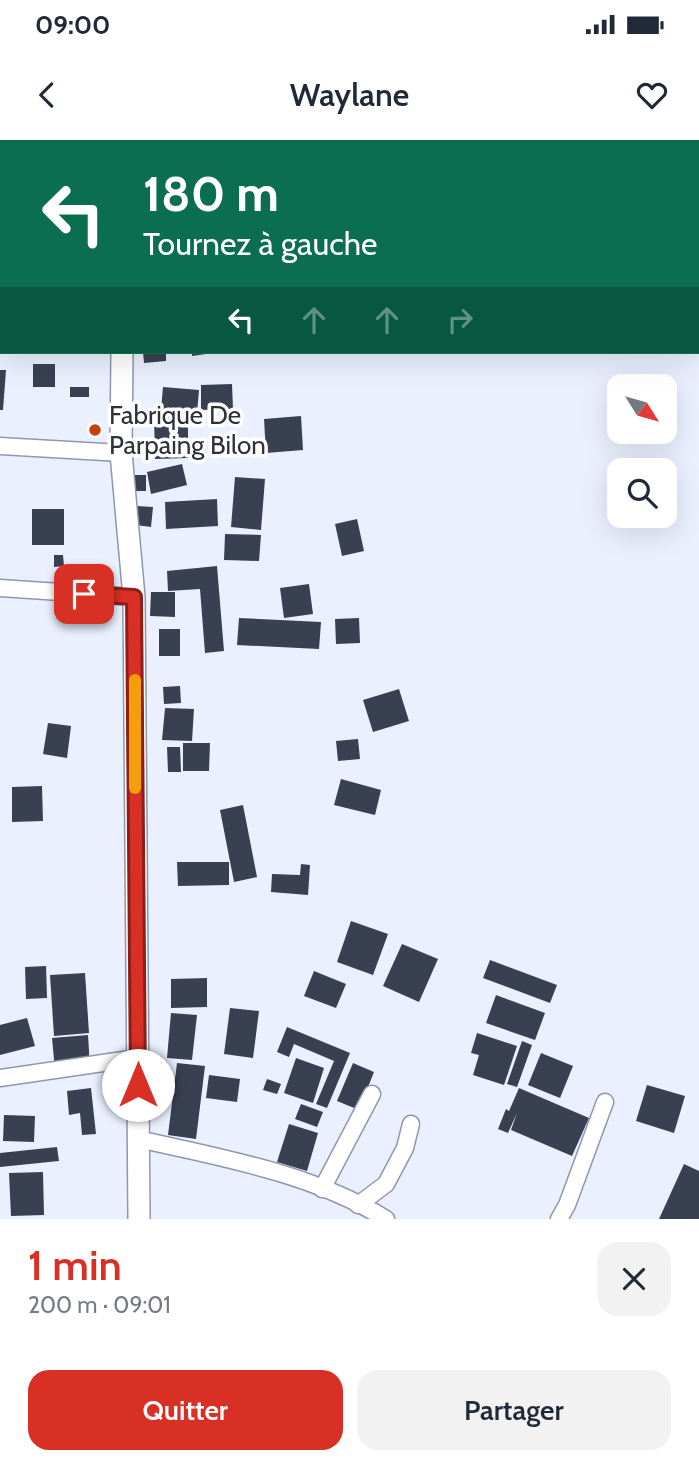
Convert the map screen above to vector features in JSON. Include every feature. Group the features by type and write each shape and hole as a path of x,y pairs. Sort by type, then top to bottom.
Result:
{"main road":[{"path":"122,354 121,453 134,597 139,1219"}],"street":[{"path":"0,446 121,453"},
{"path":"0,588 134,597"},
{"path":"0,1078 137,1058"},
{"path":"322,1189 372,1094"},
{"path":"559,1219 567,1205 605,1102"},
{"path":"358,1205 386,1184 405,1148 411,1124"},
{"path":"138,1139 250,1164 303,1180 386,1219"}],"building":[{"path":"143,354 166,354 166,361 144,363"},
{"path":"33,364 55,364 55,387 33,387"},
{"path":"0,370 6,370 3,410 0,410"},
{"path":"232,384 233,409 201,410 201,385"},
{"path":"70,387 89,387 89,397 70,397"},
{"path":"163,387 199,390 197,413 161,410"},
{"path":"188,414 188,458 155,459 154,415"},
{"path":"301,416 303,450 266,453 264,419"},
{"path":"182,464 187,485 151,494 147,472"},
{"path":"134,475 146,475 146,491 133,491"},
{"path":"235,477 265,479 261,530 231,527"},
{"path":"217,499 218,526 166,529 165,502"},
{"path":"137,506 153,507 151,527 136,525"},
{"path":"32,509 64,509 64,545 32,545"},
{"path":"357,519 364,551 342,556 335,524"},
{"path":"225,534 261,535 259,561 224,560"},
{"path":"54,555 63,555 64,566 54,567"},
{"path":"217,566 224,651 205,653 200,589 168,591 167,571"},
{"path":"309,584 313,614 284,618 280,588"},
{"path":"151,592 175,592 175,617 150,616"},
{"path":"239,618 321,622 319,649 237,645"},
{"path":"359,618 360,643 336,644 335,619"},
{"path":"159,629 180,629 180,656 159,656"},
{"path":"180,686 181,703 164,704 163,687"},
{"path":"399,689 409,721 373,732 363,700"},
{"path":"165,708 194,709 192,741 162,740"},
{"path":"48,723 71,726 67,758 43,754"},
{"path":"358,739 360,759 338,761 336,741"},
{"path":"183,743 210,743 209,771 183,771"},
{"path":"167,747 180,747 181,772 168,772"},
{"path":"341,779 381,790 375,815 334,805"},
{"path":"42,786 43,821 12,822 12,787"},
{"path":"243,805 257,877 234,882 220,810"},
{"path":"177,862 229,862 229,885 178,886"},
{"path":"301,864 310,865 308,895 271,892 272,874 300,875"},
{"path":"351,921 388,934 373,975 337,962"},
{"path":"402,944 438,959 419,1002 383,986"},
{"path":"490,960 557,985 550,1003 483,978"},
{"path":"46,966 47,998 26,999 25,967"},
{"path":"314,971 346,984 336,1008 304,996"},
{"path":"85,973 89,1033 54,1036 50,975"},
{"path":"207,978 207,1007 171,1008 171,979"},
{"path":"496,995 545,1013 535,1040 486,1023"},
{"path":"230,1008 259,1011 253,1058 224,1054"},
{"path":"171,1013 197,1015 192,1060 167,1058"},
{"path":"27,1018 35,1046 0,1055 0,1025"},
{"path":"287,1027 350,1053 327,1108 316,1104 334,1061 294,1044 289,1057 277,1052"},
{"path":"477,1033 517,1046 504,1085 473,1075 479,1055 471,1053"},
{"path":"88,1035 90,1068 55,1070 52,1038"},
{"path":"522,1041 532,1045 517,1087 507,1084"},
{"path":"541,1053 573,1066 560,1098 528,1085"},
{"path":"296,1058 324,1068 313,1103 284,1093"},
{"path":"177,1063 205,1066 196,1139 168,1135"},
{"path":"353,1063 374,1072 359,1110 337,1101"},
{"path":"209,1075 240,1079 237,1102 206,1098"},
{"path":"267,1079 281,1084 277,1094 263,1090"},
{"path":"647,1085 685,1096 674,1133 636,1121"},
{"path":"91,1088 96,1134 82,1135 80,1113 69,1115 67,1091"},
{"path":"519,1088 589,1118 572,1156 511,1130 517,1113 508,1133 498,1129"},
{"path":"301,1104 323,1112 317,1127 295,1119"},
{"path":"4,1115 35,1116 34,1142 3,1141"},
{"path":"289,1124 318,1133 307,1171 277,1162"},
{"path":"57,1147 59,1161 0,1167 0,1153"},
{"path":"684,1164 699,1171 699,1219 659,1219"},
{"path":"43,1172 44,1215 11,1216 9,1173"}],"slow traffic":[{"path":"135,680 135,788"}],"place":[{"name":"Fabrique De Parpaing Bilon","path":"95,430"}],"route":[{"path":"84,594 134,597 138,1085"}]}
